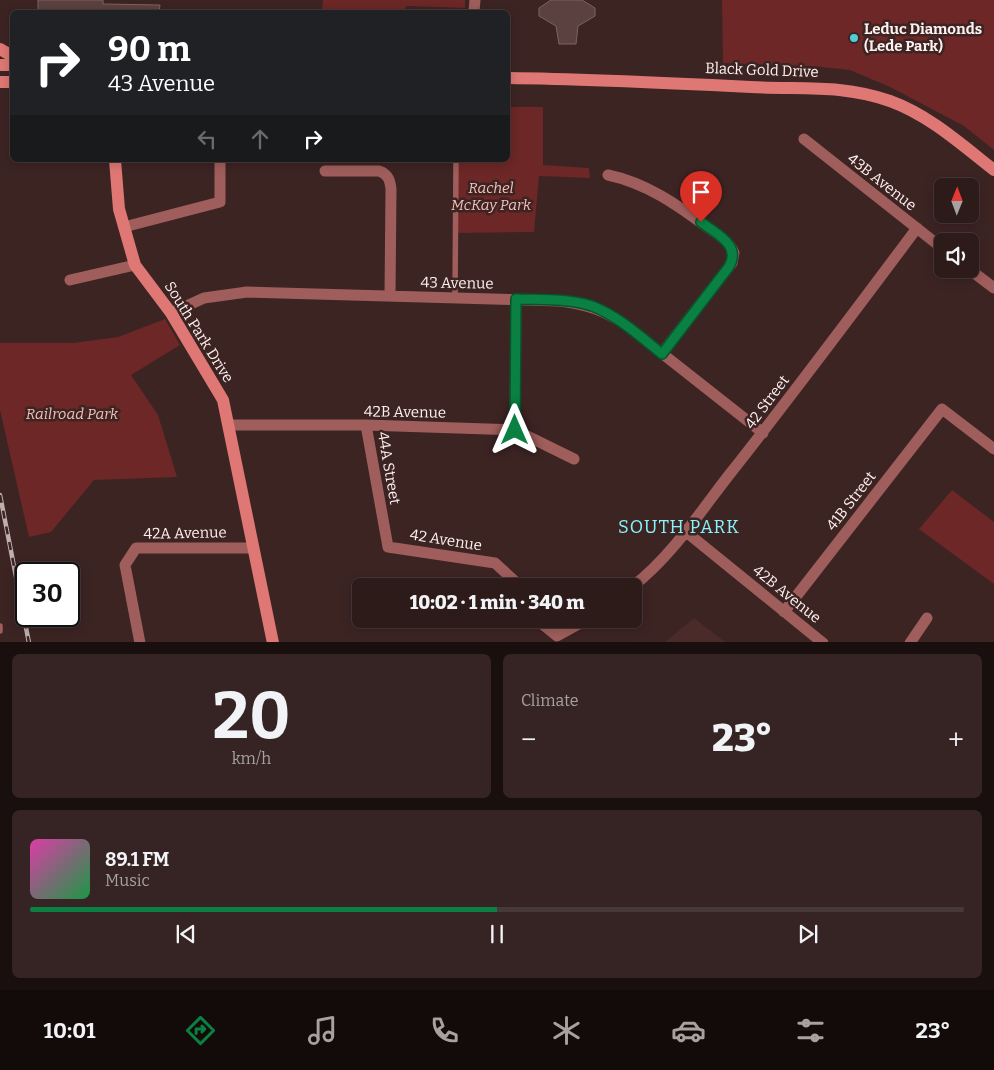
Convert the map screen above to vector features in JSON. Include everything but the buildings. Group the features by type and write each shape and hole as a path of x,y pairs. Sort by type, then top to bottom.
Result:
{"main road":[{"name":"Black Gold Drive","path":"510,78 770,88 812,87 853,91 909,110 935,125 994,170"},
{"name":"South Park Drive","path":"115,162 119,209 135,265 171,313 223,400 273,642"}],"street":[{"name":"43B Avenue","path":"804,138 934,242"},
{"path":"124,227 220,202 220,162"},
{"path":"325,171 379,171 387,175 391,189 390,296"},
{"path":"608,175 626,180 664,196 726,241 734,253 732,263 662,354"},
{"name":"42 Street","path":"642,580 650,574 763,433 917,228"},
{"path":"70,280 135,265"},
{"path":"979,276 994,288"},
{"name":"43 Avenue","path":"171,313 204,298 248,292 559,300 592,306 617,319 763,433"},
{"path":"515,430 516,299"},
{"name":"41B Street","path":"784,612 942,409 994,448"},
{"name":"42B Avenue","path":"228,425 366,425 515,430 574,459"},
{"name":"44A Street","path":"366,425 388,546"},
{"name":"42B Avenue","path":"685,531 784,612 824,642"},
{"name":"42 Avenue","path":"388,546 496,563 512,578"},
{"name":"42A Avenue","path":"140,642 125,565 136,548 254,548"},
{"path":"910,642 927,618"},
{"path":"547,628 557,636 572,628"}],"lane":[{"path":"455,298 456,162"},
{"path":"0,626 0,631"}],"shaded area":[{"path":"694,618 725,642 665,642"}],"green space":[{"path":"323,0 465,0 465,8 407,6 404,10 322,10"},
{"path":"722,0 994,0 994,150 964,126 890,87 850,70 812,66 723,63"},
{"name":"Rachel McKay Park","path":"510,107 543,107 543,165 589,168 590,178 539,176 534,232 455,233 455,162 510,162"},
{"name":"Railroad Park","path":"165,319 180,345 131,375 158,415 177,477 94,480 51,532 29,537 0,410 0,343 73,343 118,337"},
{"path":"952,490 994,522 994,584 919,529"}],"railway":[{"path":"0,495 29,642"}],"place":[{"name":"Leduc Diamonds (Lede Park)","path":"854,38"}],"district":[{"name":"SOUTH PARK","path":"679,527"}],"route":[{"path":"515,430 516,299 559,300 592,306 617,319 662,354 732,263 734,253 730,245 701,222"}]}
